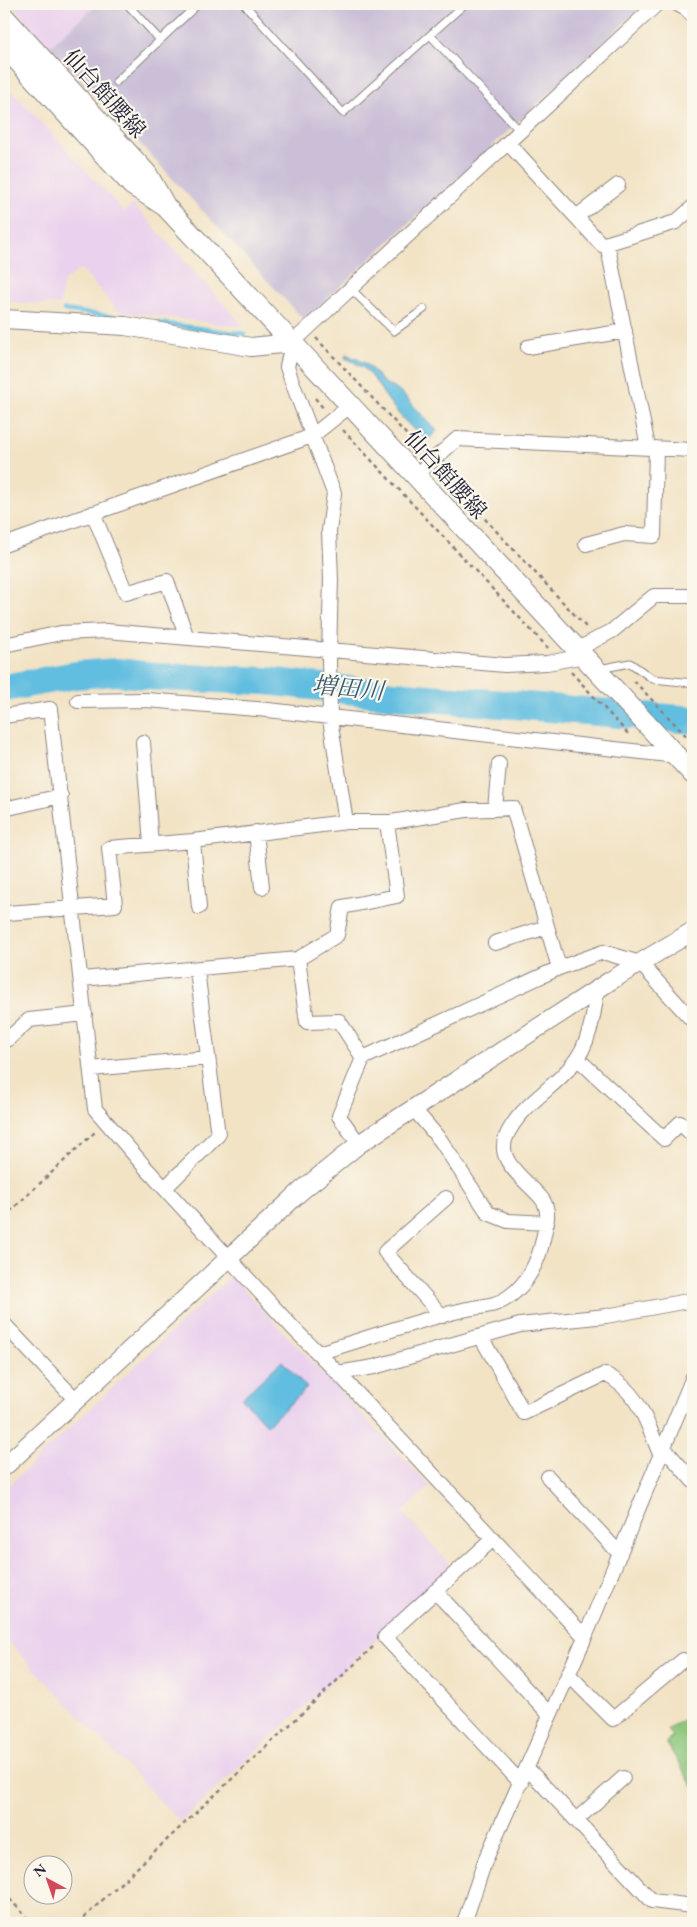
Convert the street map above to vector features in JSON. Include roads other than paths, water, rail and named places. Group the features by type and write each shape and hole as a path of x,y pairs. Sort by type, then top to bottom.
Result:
{"main road":[{"name":"仙台館腰線","path":"4,17 147,174 164,206"},
{"name":"仙台館腰線","path":"4,46 132,185 164,206 693,772"}],"street":[{"path":"4,318 125,326 251,347 292,343 657,4"},
{"path":"677,4 693,16"},
{"path":"508,142 602,245 676,222 693,207"},
{"path":"576,217 618,185"},
{"path":"586,544 624,534 654,536 650,445 607,243"},
{"path":"528,347 625,331"},
{"path":"292,343 288,367 334,493 329,531 330,719 346,822"},
{"path":"4,545 312,436 351,405"},
{"path":"415,476 457,440 650,445 693,450"},
{"path":"93,513 126,593 167,581 187,638"},
{"path":"4,645 61,633 107,631 329,653 505,665 559,661 590,663 598,639 612,631 654,596 688,596"},
{"path":"78,701 147,700 268,710 330,719 673,752"},
{"path":"4,716 50,709 61,796 71,908 82,979 95,1109 165,1188 585,1638"},
{"path":"143,742 151,844"},
{"path":"495,808 499,764"},
{"path":"4,809 61,796"},
{"path":"4,916 7,913 115,905 109,848 193,841 346,822 387,822 466,810 513,808 559,968"},
{"path":"82,979 298,960 337,936 342,907 397,896 387,822"},
{"path":"256,832 262,887"},
{"path":"193,841 199,908"},
{"path":"494,943 547,927"},
{"path":"4,1468 301,1191 359,1144 597,990 693,931"},
{"path":"359,1144 339,1116 363,1058 559,968 603,952 640,963 693,1021"},
{"path":"298,960 307,1022 339,1021 363,1058"},
{"path":"165,1188 218,1135 197,970"},
{"path":"318,1353 442,1316 490,1306 508,1298 525,1284 542,1244 548,1216 543,1200 506,1158 505,1139 518,1118 573,1065 584,1044 594,1015 597,990"},
{"path":"7,1040 30,1020 85,1014"},
{"path":"91,1069 208,1058"},
{"path":"576,1058 664,1139 680,1123 693,1135"},
{"path":"413,1108 441,1141 488,1213 508,1221 547,1223"},
{"path":"442,1316 385,1252 446,1198"},
{"path":"338,1373 374,1367 520,1325 606,1316 693,1300"},
{"path":"4,1324 76,1400"},
{"path":"481,1336 524,1413 605,1374 619,1381 637,1400 662,1452 693,1481"},
{"path":"464,1923 485,1862 585,1638 693,1377"},
{"path":"548,1477 620,1554"},
{"path":"493,1539 385,1636 521,1783"},
{"path":"435,1591 550,1715"},
{"path":"568,1674 613,1719 683,1660"},
{"path":"527,1768 652,1900 693,1906"},
{"path":"576,1820 623,1778"}],"lane":[{"path":"127,4 160,40"},
{"path":"116,82 198,4"},
{"path":"244,4 343,113 465,4"},
{"path":"430,35 520,132"},
{"path":"351,290 394,332 424,309"},
{"path":"590,663 630,663 654,679 693,683"}],"water":[{"path":"346,354 367,364 383,382 402,393 437,431 426,442 399,414 368,372 345,358"},
{"path":"282,1361 307,1388 267,1425 242,1398"}],"waterway":[{"path":"64,310 115,317"},
{"path":"158,323 245,334"},
{"name":"増田川","path":"4,688 76,675 117,672 159,677 266,681 393,695 693,720"}]}
